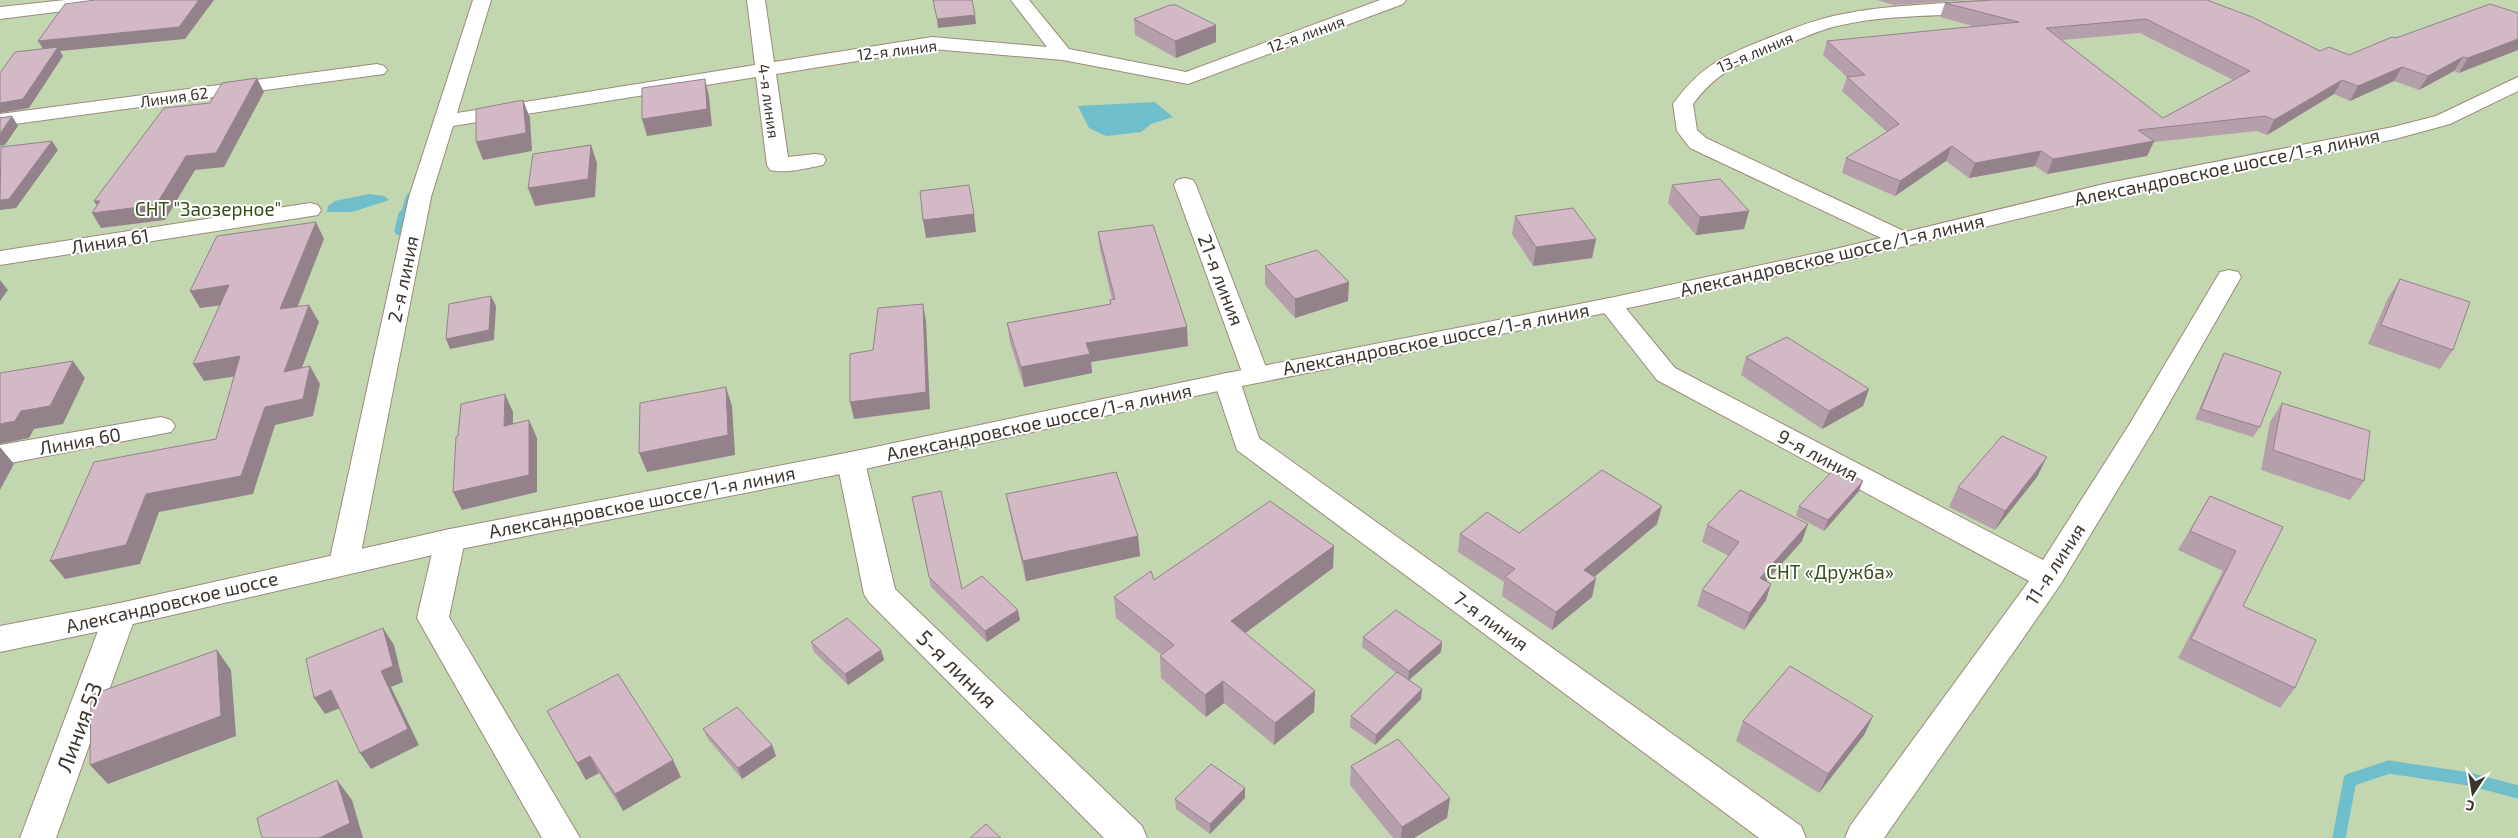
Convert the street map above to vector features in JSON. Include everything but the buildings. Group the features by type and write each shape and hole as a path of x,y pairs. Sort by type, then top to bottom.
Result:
{"street":[{"path":"0,13 112,0"},
{"name":"2-я линия","path":"344,563 420,197 482,0"},
{"name":"4-я линия","path":"756,0 778,165 815,160"},
{"path":"1020,0 1063,54"},
{"name":"12-я линия","path":"445,120 932,43 1063,54 1188,78 1397,0"},
{"name":"13-я линия","path":"1902,239 1698,143 1687,131 1683,104 1698,82 1721,63 1836,20 1878,14 2049,0"},
{"name":"Линия 62","path":"0,120 377,70"},
{"name":"Александровское шоссе/1-я линия","path":"344,563 450,540 851,462 1242,378 1610,305 2108,190 2395,133 2443,120 2518,83"},
{"name":"21-я линия","path":"1185,185 1242,378"},
{"name":"Линия 61","path":"0,258 310,210"},
{"name":"11-я линия","path":"1863,838 2049,577 2142,426 2229,277"},
{"name":"9-я линия","path":"1610,305 1666,374 2049,577"},
{"name":"7-я линия","path":"1242,378 1247,443 1788,838"},
{"name":"Линия 60","path":"0,455 161,426"},
{"name":"5-я линия","path":"851,462 880,594 1129,838"},
{"path":"450,540 433,618 562,838"},
{"name":"Александровское шоссе","path":"0,640 120,615 344,563"},
{"name":"Линия 53","path":"38,838 120,615"}],"green space":[{"path":"0,0 2518,0 2518,838 0,838"}],"water":[{"path":"1155,102 1173,117 1151,124 1141,132 1106,136 1089,128 1078,106"},
{"path":"369,194 384,196 389,200 352,212 327,212 328,206 335,201"}],"waterway":[{"path":"404,216 410,197"},
{"path":"400,230 404,215"},
{"path":"2339,838 2350,780 2389,767 2469,779 2518,792"}],"park label":[{"name":"СНТ \"Заозерное\"","path":"208,209"},
{"name":"СНТ «Дружба»","path":"1830,572"}]}
